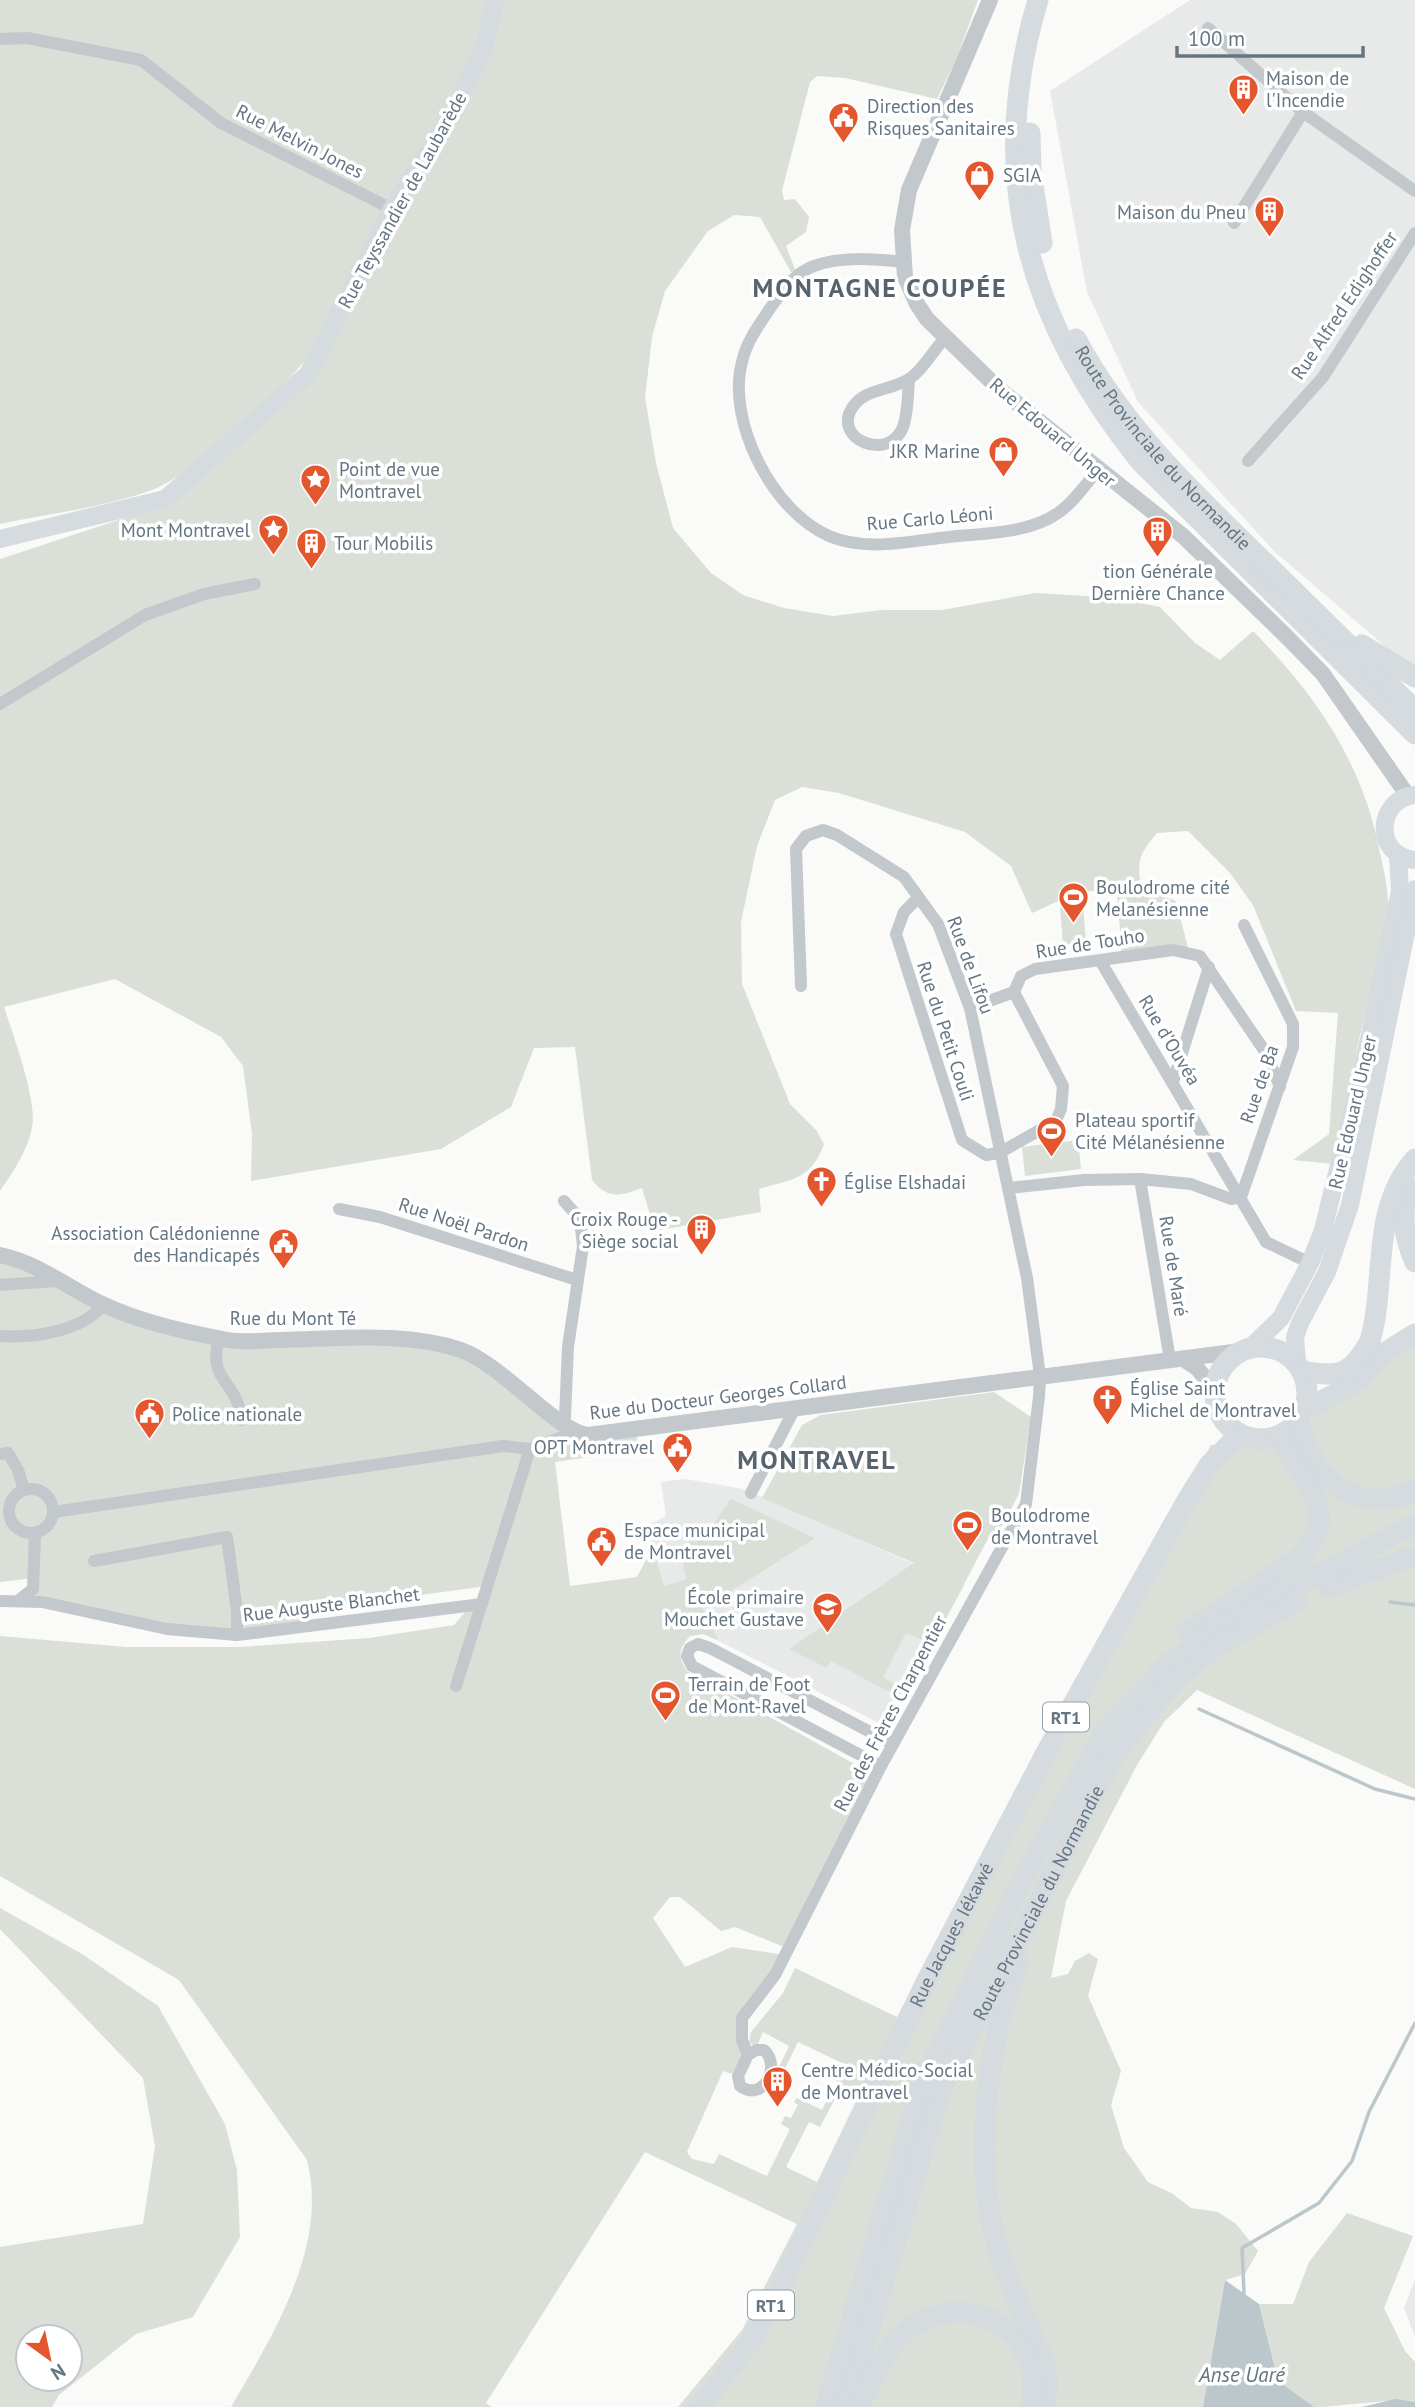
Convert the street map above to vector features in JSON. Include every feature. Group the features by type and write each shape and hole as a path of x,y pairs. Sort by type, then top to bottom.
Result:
{"main road":[{"name":"Rue Teyssandier de Laubarède","path":"0,539 165,499 308,374 392,209 453,112 485,44 495,0"},
{"name":"Route Provinciale du Normandie","path":"1038,0 1022,69 1018,202 1039,288 1083,384 1104,417 1179,503 1415,734"},
{"name":"Route Provinciale du Normandie","path":"1052,0 1035,73 1030,116 1031,172 1038,232 1054,288 1074,335 1107,392 1137,433 1415,710"},
{"path":"1315,611 1400,670 1415,677"},
{"name":"Rue Edouard Unger","path":"1245,1350 1280,1318 1311,1263 1333,1197 1362,1072 1406,857 1385,839 1385,817 1390,808 1411,796"},
{"name":"Rue Edouard Unger","path":"1299,1368 1296,1337 1300,1323 1327,1272 1353,1192 1415,889"},
{"path":"1415,1160 1398,1185 1390,1207 1370,1341 1362,1357 1346,1371 1336,1375 1299,1368 1276,1349 1245,1350 1222,1367 1215,1390 1220,1415 1240,1434 1257,1438 1279,1435 1300,1415 1359,1381 1383,1354 1415,1334"},
{"path":"1415,1178 1405,1199 1403,1215 1406,1243 1415,1262"},
{"path":"1415,1218 1415,1225"},
{"path":"1299,1368 1306,1398 1300,1415 1312,1460 1337,1486 1370,1500 1389,1500 1415,1490"},
{"name":"Rue Jacques Iékawé","path":"1209,1465 1220,1415"},
{"name":"Rue Jacques Iékawé","path":"699,2407 753,2339 937,1960 1047,1751 1209,1465 1240,1434"},
{"path":"1133,1698 1170,1646 1183,1634 1299,1558 1312,1542 1317,1529 1317,1500 1307,1476 1286,1454 1279,1435"},
{"path":"1281,1594 1415,1510"},
{"path":"1133,1698 1193,1643 1244,1611 1381,1545 1415,1524"},
{"name":"Route Provinciale du Normandie","path":"846,2407 942,2090 1115,1754 1175,1679 1213,1649 1248,1627 1415,1541"},
{"path":"1327,1587 1415,1556"},
{"name":"Route Provinciale du Normandie","path":"826,2407 922,2084 1028,1871 1105,1731 1133,1698"},
{"path":"1044,2407 1048,2384 1045,2366 1001,2260 989,2202 985,2148 991,2070 1002,2010 1054,1869"},
{"path":"859,2407 889,2349 905,2331 927,2317 960,2311 985,2315 1015,2339 1028,2357 1033,2373 1032,2407"}],"street":[{"name":"Rue Edouard Unger","path":"990,0 977,38 909,190 902,230 903,262 905,277 916,304 944,339 1097,471 1182,536 1288,638 1323,674 1411,796"},
{"path":"1208,29 1303,112 1415,191"},
{"name":"Rue Melvin Jones","path":"0,39 27,38 141,60 221,124 392,209"},
{"path":"1234,223 1303,112"},
{"name":"Rue Alfred Edighoffer","path":"1248,461 1322,377 1415,233"},
{"name":"Rue Carlo Léoni","path":"903,262 845,259 811,267 783,289 755,331 742,361 738,388 744,424 761,467 783,502 806,524 830,537 873,546 1001,531 1036,524 1054,516 1097,471"},
{"path":"909,379 904,426 898,437 886,444 871,447 858,440 848,426 850,411 858,400 909,379 944,339"},
{"path":"0,704 145,615 204,594 255,584"},
{"name":"Rue de Lifou","path":"801,986 796,849 806,836 823,830 837,835 904,877 938,924 970,1007 1027,1278 1040,1377"},
{"name":"Rue du Petit Couli","path":"918,898 904,912 896,934 917,1008 962,1140 986,1154 999,1153"},
{"name":"Rue de Ba","path":"1241,1197 1293,1047 1293,1024 1244,925"},
{"name":"Rue de Touho","path":"970,1007 1014,992 1021,976 1035,969 1173,950 1200,956 1266,1054 1280,1087"},
{"name":"Rue d'Ouvéa","path":"1101,962 1266,1242 1311,1263"},
{"path":"1172,1083 1209,967"},
{"path":"999,1153 1056,1121 1063,1094 1063,1086 1014,992"},
{"path":"1009,1188 1084,1180 1140,1179 1191,1184 1231,1199 1241,1197"},
{"name":"Rue de Maré","path":"1140,1179 1177,1360"},
{"path":"560,1422 565,1417 569,1347 583,1246 580,1219 564,1201"},
{"name":"Rue Noël Pardon","path":"339,1209 380,1217 577,1280"},
{"name":"Rue du Mont Té","path":"0,1255 20,1260 103,1305 142,1319 233,1341 388,1339 435,1343 486,1362 575,1432"},
{"path":"0,1285 57,1281"},
{"path":"0,1336 57,1331 92,1315 103,1305"},
{"path":"219,1338 214,1358 216,1370 231,1387 240,1403 242,1420"},
{"name":"Rue du Docteur Georges Collard","path":"54,1512 503,1446 530,1449 575,1432 588,1435 636,1431 1245,1350"},
{"path":"1177,1360 1197,1368 1215,1390"},
{"name":"Rue des Frères Charpentier","path":"748,2055 742,2040 741,2018 775,1975 881,1766 1026,1504 1040,1377"},
{"path":"751,1493 794,1410"},
{"path":"456,1686 530,1449"},
{"path":"0,1454 8,1453 18,1470 24,1490"},
{"path":"24,1490 45,1493 50,1498 54,1512 48,1526 35,1533 15,1526 9,1513 13,1499 24,1490"},
{"path":"19,1600 33,1589 35,1533"},
{"path":"94,1561 228,1537 237,1611 237,1635"},
{"name":"Rue Auguste Blanchet","path":"0,1601 19,1600 167,1629 237,1635 482,1604"},
{"path":"881,1766 692,1666 687,1657 690,1648 698,1644 710,1648 893,1744"}],"shaded area":[{"path":"0,0 978,0 956,60 937,99 845,78 817,76 810,82 782,191 784,200 795,199 809,217 806,232 786,246 796,272 791,272 760,217 734,215 708,231 665,291 652,337 645,398 656,463 673,528 711,573 743,595 784,608 833,616 882,610 942,610 1036,593 1117,598 1160,607 1195,643 1220,660 1253,631 1297,680 1334,732 1349,760 1372,820 1386,882 1387,925 1358,1044 1350,1108 1334,1164 1293,1160 1329,1134 1338,1013 1296,1011 1253,905 1230,873 1188,831 1157,833 1143,852 1139,870 1141,888 1176,901 1189,952 1122,958 1117,892 1126,889 1078,892 1032,913 1011,866 965,832 839,793 802,787 775,800 757,846 741,922 742,984 790,1104 816,1130 824,1144 813,1165 799,1176 759,1189 761,1212 655,1231 642,1188 615,1194 603,1191 592,1180 575,1047 534,1048 511,1107 441,1149 251,1181 252,1134 243,1066 221,1037 115,979 4,1007 24,1068 33,1116 27,1145 0,1191 0,559 167,504 309,381 310,354 280,389 237,430 170,481 152,490 115,501 0,524"},
{"path":"1190,0 1415,0 1415,672 1275,552 1138,402 1087,292 1050,91"},
{"name":"Boulodrome cité Melanésienne","path":"1083,904 1086,942 1063,945 1060,907"},
{"name":"Plateau sportif Cité Mélanésienne","path":"1078,1140 1081,1169 1025,1176 1022,1147"},
{"path":"0,1255 57,1281 195,1334 388,1339 462,1351 567,1428 636,1431 639,1450 555,1462 570,1586 637,1577 653,1547 664,1586 687,1579 681,1558 695,1531 707,1533 731,1499 815,1538 703,1609 719,1641 703,1634 690,1636 683,1645 682,1661 687,1671 876,1776 789,1949 735,1927 721,1931 680,1897 670,1897 653,1918 685,1967 732,1947 785,1955 742,2018 746,2049 732,2074 723,2071 687,2152 692,2159 714,2164 719,2154 767,2176 790,2129 781,2124 785,2116 791,2118 798,2105 794,2102 797,2098 822,2110 831,2092 837,2095 820,2127 809,2122 786,2167 817,2182 860,2093 836,2082 844,2064 798,2042 774,2091 766,2094 789,2046 763,2032 757,2046 749,2043 751,2032 783,1993 795,1968 897,2017 1211,1445 1275,1447 1396,1354 1415,1344 1415,1789 1197,1690 1164,1722 1137,1765 1066,1901 1051,1978 1068,1974 1075,1961 1089,1953 1098,1959 1088,1996 1121,2071 1111,2105 1124,2148 1148,2182 1173,2194 1191,2208 1218,2212 1236,2224 1258,2251 1245,2274 1225,2280 1203,2407 678,2407 742,2330 797,2224 645,2152 486,2403 491,2407 231,2407 279,2320 304,2257 312,2192 307,2160 179,1980 0,1876 0,1636 126,1647 241,1647 369,1638 454,1625 471,1605 482,1604 487,1586 309,1610 309,1627 237,1635 19,1600 33,1578 0,1582"},
{"path":"994,1392 1031,1417 1019,1494 996,1537 990,1535 935,1639 927,1642 906,1633 883,1677 902,1689 899,1697 831,1661 827,1668 789,1649 914,1563 762,1498 802,1425 821,1415"},
{"path":"685,1479 744,1489 964,1586 935,1639 927,1643 887,1718 877,1722 719,1641 688,1579 664,1586 647,1526 666,1516 661,1482"},
{"path":"0,1908 82,1954 158,2006 225,2124 237,2170 240,2237 193,2317 136,2334 84,2375 84,2323 14,2323 14,2393 62,2393 52,2407 0,2407 0,2247 143,2224 155,2146 143,2078 0,1929"},
{"path":"1347,2213 1413,2236 1384,2308 1405,2351 1415,2362 1415,2402 1391,2401 1314,2407 1278,2381 1259,2304 1293,2304 1309,2262"},
{"path":"1415,2279 1415,2337 1404,2308"}],"water":[{"name":"Anse Uaré","path":"1225,2280 1259,2304 1278,2381 1314,2407 1203,2407"},
{"path":"1395,2399 1415,2402 1415,2407 1362,2407"}],"waterway":[{"path":"1390,1602 1415,1605"},
{"path":"1199,1709 1375,1789 1415,1799"},
{"path":"1244,2293 1242,2248 1319,2203 1352,2161 1369,2112 1415,2023"}],"place":[{"name":"Maison de l'Incendie","path":"1243,116"},
{"name":"Direction des Risques Sanitaires","path":"844,144"},
{"name":"SGIA","path":"980,202"},
{"name":"Maison du Pneu","path":"1269,239"},
{"name":"JKR Marine","path":"1003,478"},
{"name":"Point de vue Montravel","path":"316,507"},
{"name":"Mont Montravel","path":"273,557"},
{"name":"tion Générale Dernière Chance","path":"1158,559"},
{"name":"Tour Mobilis","path":"311,570"},
{"name":"Boulodrome cité Melanésienne","path":"1073,925"},
{"name":"Plateau sportif Cité Mélanésienne","path":"1052,1158"},
{"name":"Église Elshadai","path":"821,1209"},
{"name":"Croix Rouge - Siège social","path":"701,1257"},
{"name":"Association Calédonienne des Handicapés","path":"283,1271"},
{"name":"Église Saint Michel de Montravel","path":"1107,1426"},
{"name":"Police nationale","path":"149,1441"},
{"name":"OPT Montravel","path":"677,1474"},
{"name":"Boulodrome de Montravel","path":"968,1553"},
{"name":"Espace municipal de Montravel","path":"601,1568"},
{"name":"École primaire Mouchet Gustave","path":"827,1635"},
{"name":"Terrain de Foot de Mont-Ravel","path":"665,1722"},
{"name":"Centre Médico-Social de Montravel","path":"778,2108"}],"district":[{"name":"MONTAGNE COUPÉE","path":"880,287"},
{"name":"MONTRAVEL","path":"817,1459"}]}
